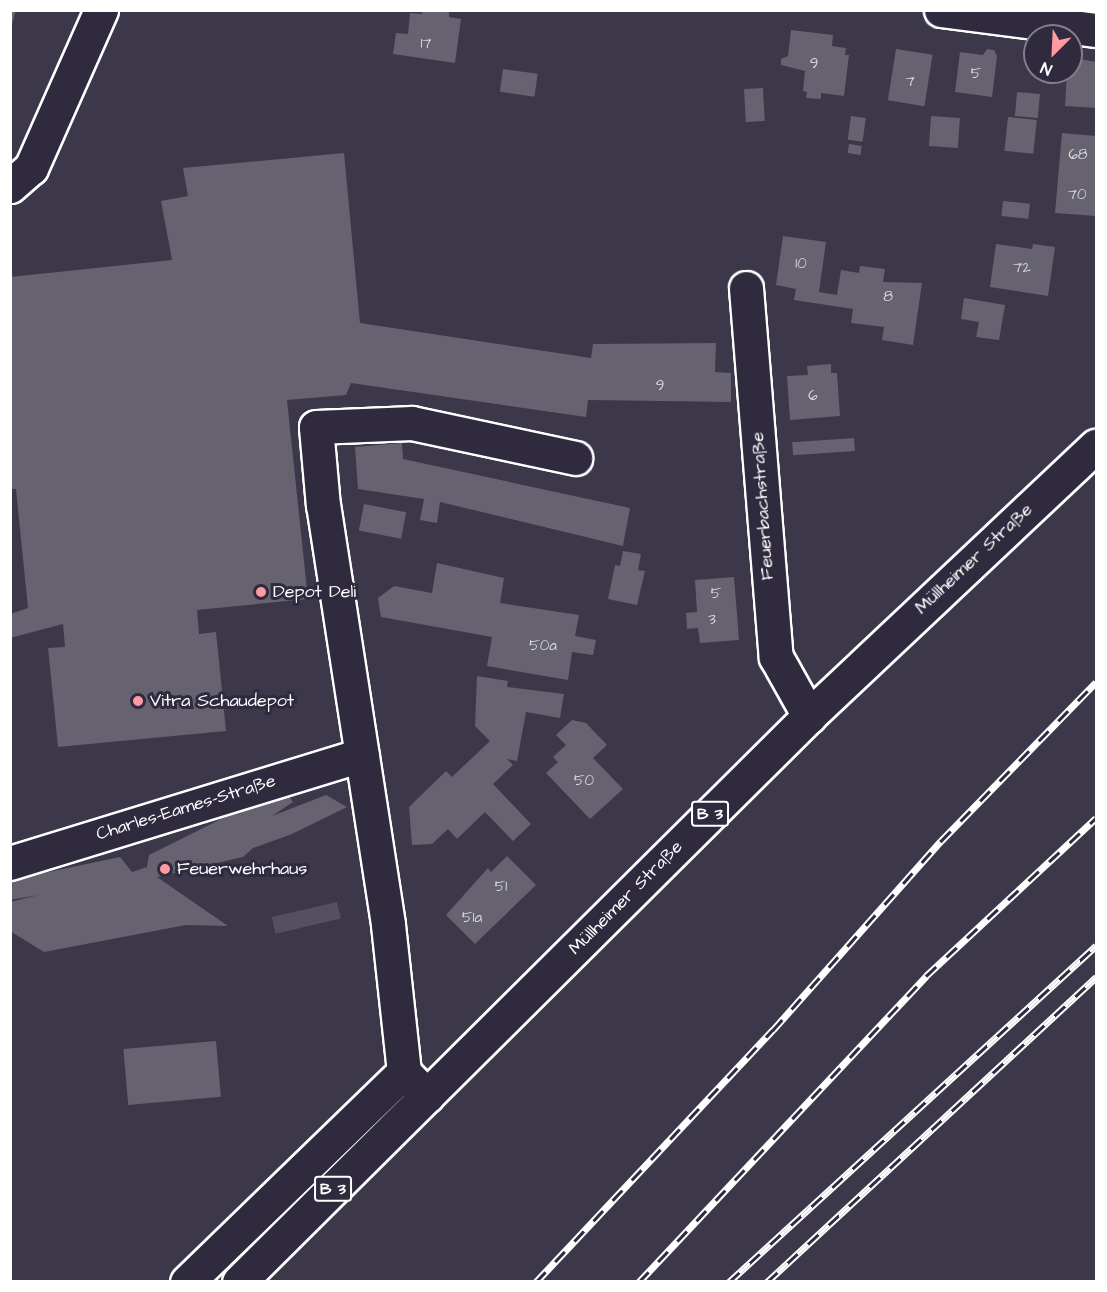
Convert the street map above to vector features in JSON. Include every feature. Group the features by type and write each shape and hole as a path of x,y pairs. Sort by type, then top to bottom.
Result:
{"main road":[{"path":"10,186 32,168 101,10"},
{"path":"941,10 1096,30"},
{"name":"Feuerbachstraße","path":"746,288 776,657 809,716"},
{"path":"427,1096 404,1072 388,924 323,506 316,428 412,423 575,458"},
{"name":"Müllheimer Straße","path":"239,1281 809,716 1096,446"},
{"name":"Charles-Eames-Straße","path":"10,863 362,755"},
{"path":"187,1281 258,1218 404,1072"}],"shaded area":[{"path":"337,902 341,919 276,934 272,917"}],"building":[{"path":"10,10 16,10 11,28 10,28"},
{"path":"422,10 449,10 449,17 461,19 455,63 393,54 396,33 408,34 410,13 422,14"},
{"path":"791,30 833,35 832,46 846,48 845,55 849,55 844,96 821,93 821,99 806,98 807,92 803,91 805,71 781,65 781,59 788,56"},
{"path":"896,49 933,55 924,106 888,100"},
{"path":"987,49 994,50 997,56 992,97 955,92 960,52 983,55"},
{"path":"1083,60 1096,62 1096,108 1065,106 1066,84 1083,84"},
{"path":"503,69 538,74 534,97 500,92"},
{"path":"763,88 765,121 746,122 744,89"},
{"path":"1017,92 1040,94 1038,118 1015,116"},
{"path":"851,116 866,118 863,142 848,140"},
{"path":"931,116 960,118 958,148 929,146"},
{"path":"1008,117 1037,120 1033,154 1004,151"},
{"path":"1062,133 1096,136 1096,216 1055,213"},
{"path":"849,144 862,146 860,155 848,153"},
{"path":"344,153 360,323 591,358 593,344 716,343 715,372 731,373 731,402 588,400 586,417 351,383 346,395 287,400 308,599 197,610 199,634 216,632 226,731 58,747 48,648 65,647 63,624 10,638 10,614 28,608 16,489 10,489 10,277 172,260 161,201 188,196 183,168"},
{"path":"1003,201 1030,204 1028,219 1001,216"},
{"path":"783,236 826,242 819,292 837,295 841,270 859,273 860,266 885,269 883,282 922,283 913,345 882,340 884,327 851,323 853,309 794,300 796,289 776,285"},
{"path":"996,244 1032,249 1033,244 1055,247 1048,296 990,287"},
{"path":"964,298 1005,305 999,340 976,337 979,322 961,319"},
{"path":"831,364 831,373 837,373 840,416 790,420 787,376 808,375 807,366"},
{"path":"854,438 855,451 793,455 792,442"},
{"path":"402,443 403,459 630,508 623,546 440,502 437,523 420,520 424,499 358,489 355,447"},
{"path":"364,504 406,512 401,539 359,531"},
{"path":"623,551 641,554 638,570 645,571 637,605 608,599 615,565 620,566"},
{"path":"437,563 504,578 500,603 579,615 575,636 596,640 593,655 572,652 568,680 487,666 492,637 381,617 378,598 394,586 432,593"},
{"path":"734,577 739,640 700,643 698,628 687,629 686,613 697,612 695,580"},
{"path":"477,676 508,681 507,687 564,694 560,718 526,712 517,761 507,759 513,765 493,784 531,824 513,841 485,812 457,839 448,829 432,844 412,845 409,807 446,771 452,777 490,741 475,726"},
{"path":"572,720 586,723 607,745 593,758 623,789 590,819 546,773 558,762 553,757 566,745 556,735"},
{"name":"Feuerwehrhaus","path":"283,788 293,802 272,816 326,795 347,807 292,834 253,848 243,857 157,877 228,926 186,925 44,952 10,931 10,902 39,895 10,900 10,880 120,857 132,872 147,867 149,855"},
{"path":"507,856 536,885 475,944 446,915 488,868 491,872"},
{"path":"216,1041 221,1097 128,1105 123,1049"}],"railway":[{"path":"536,1282 773,1030 941,841 1096,682"},
{"path":"639,1282 926,976 1096,818"},
{"path":"729,1282 1096,946"},
{"path":"767,1282 1096,977"}],"place":[{"name":"Depot Deli","path":"261,592"},
{"name":"Vitra Schaudepot","path":"138,701"},
{"name":"Feuerwehrhaus","path":"165,869"}]}
